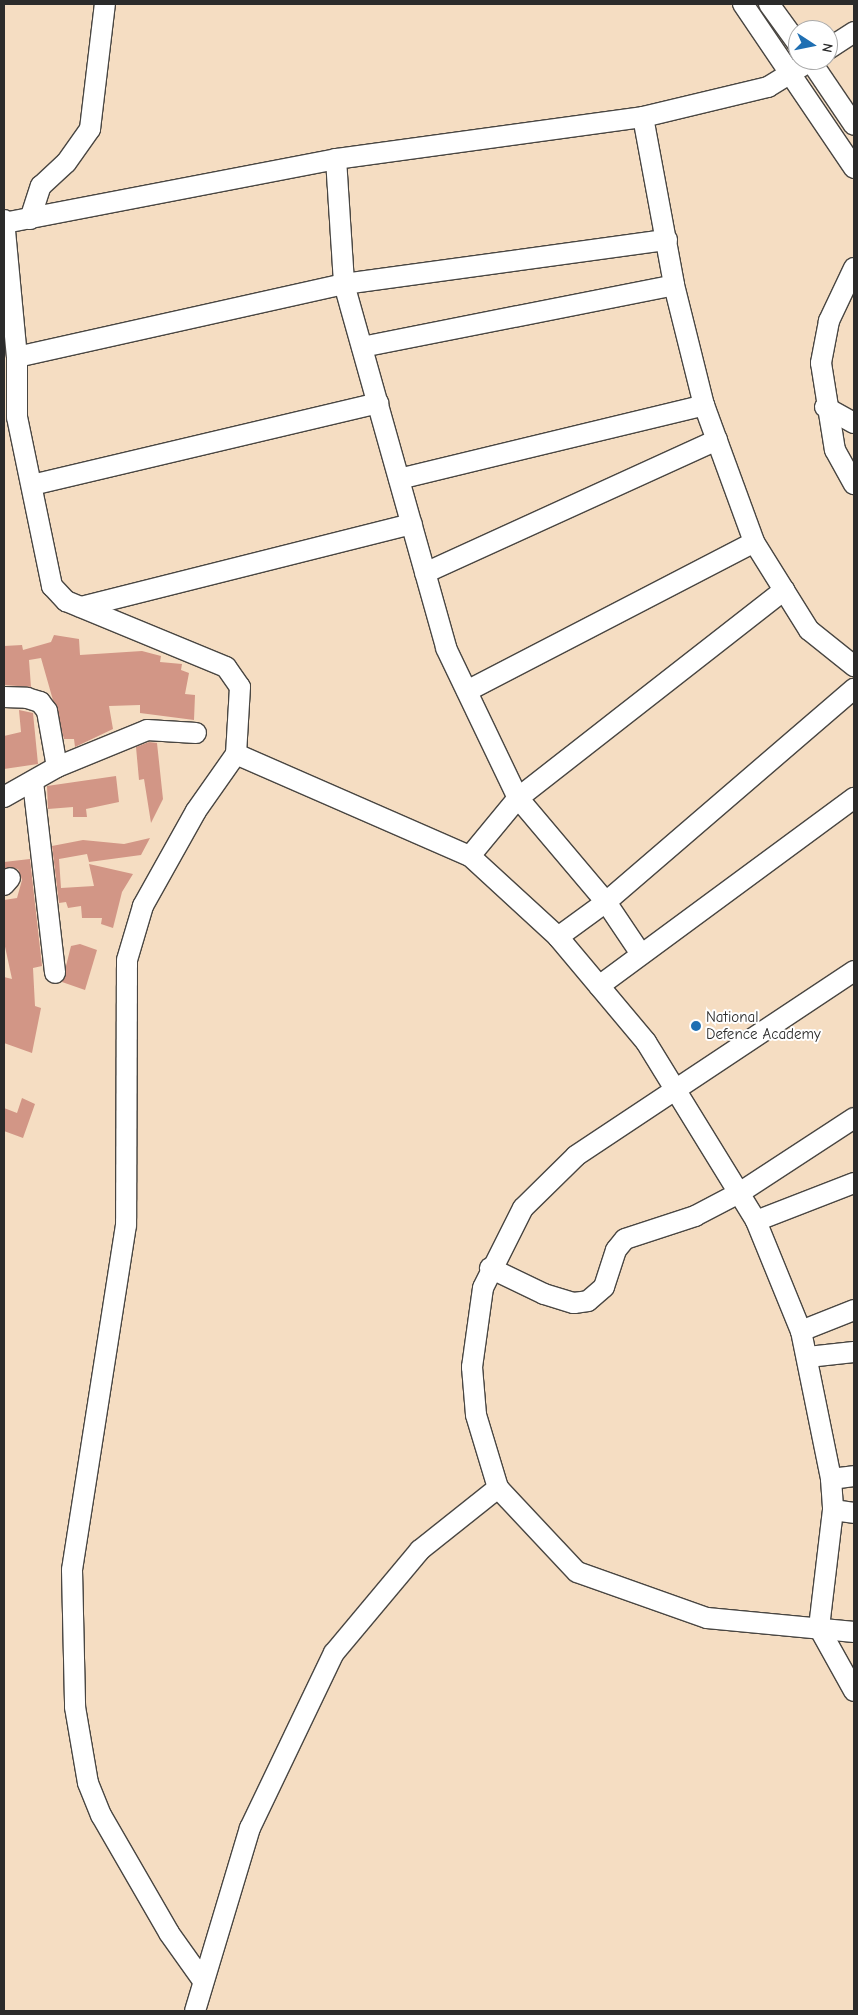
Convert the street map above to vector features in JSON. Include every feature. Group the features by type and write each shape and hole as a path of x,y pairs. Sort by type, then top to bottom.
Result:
{"street":[{"path":"30,219 40,186 66,163 90,129 105,4"},
{"path":"743,4 792,73 854,168"},
{"path":"769,4 788,30"},
{"path":"838,42 854,32"},
{"path":"201,1978 169,1933 101,1815 88,1782 75,1707 72,1570 126,1225 127,960 144,906 196,811 236,754 240,686 226,667 66,601 52,586 17,417 17,357 4,222 30,219 336,159 643,117 768,87 796,70"},
{"path":"818,70 854,125"},
{"path":"643,117 674,285 704,405 754,542 809,630 854,666"},
{"path":"336,159 344,284 446,648 518,798 606,902 642,954"},
{"path":"17,357 344,284 667,240"},
{"path":"851,277 828,321 821,363 825,407 835,450 854,484"},
{"path":"362,347 674,285"},
{"path":"32,485 378,402"},
{"path":"399,479 704,405"},
{"path":"825,407 854,423"},
{"path":"425,573 717,440"},
{"path":"81,607 412,524"},
{"path":"466,691 754,542"},
{"path":"470,856 518,798 784,590"},
{"path":"558,937 606,902 854,689"},
{"path":"4,698 27,698 40,702 47,711 57,767"},
{"path":"4,797 57,767 147,730 196,733"},
{"path":"236,754 470,856 558,937 646,1042 741,1192 756,1221 800,1331 808,1356 831,1479 833,1510 819,1628 854,1691"},
{"path":"33,782 55,973"},
{"path":"599,986 854,798"},
{"path":"854,971 576,1156 522,1208 490,1268 475,1329 472,1367 476,1415 498,1488 577,1572 707,1618 854,1632"},
{"path":"490,1268 544,1294 574,1303 588,1301 604,1287 616,1250 625,1239 695,1216 741,1192 854,1118"},
{"path":"756,1221 854,1183"},
{"path":"800,1331 854,1310"},
{"path":"808,1356 854,1352"},
{"path":"831,1479 854,1476"},
{"path":"194,2011 201,1978 250,1828 334,1653 420,1550 498,1488"},
{"path":"833,1510 854,1512"}],"building":[{"path":"54,635 79,639 80,655 142,651 161,656 160,662 182,664 181,670 189,673 185,694 195,695 194,720 140,713 140,705 109,706 113,729 75,747 74,739 64,739 41,658 29,660 31,687 4,685 4,646 22,645 23,650 51,642"},
{"path":"19,710 33,713 38,764 4,769 4,736 21,732"},
{"path":"149,742 157,743 163,799 151,823 144,779 139,780 136,747"},
{"path":"116,776 119,802 86,809 87,817 73,817 73,807 48,809 47,786"},
{"path":"150,838 141,855 89,862 87,854 59,859 61,888 94,886 89,864 133,874 122,892 113,928 101,924 102,918 82,918 81,906 68,908 66,902 59,903 52,846 83,840 124,844"},
{"path":"30,859 42,966 33,968 35,1006 41,1008 32,1053 4,1043 4,977 12,979 4,942 4,900 17,898 22,880 18,869 4,868 4,862"},
{"path":"80,944 97,950 85,990 62,982 71,946"},
{"path":"22,1098 35,1104 23,1138 4,1131 4,1108 17,1113"}],"place":[{"name":"National Defence Academy","path":"696,1026"}]}
